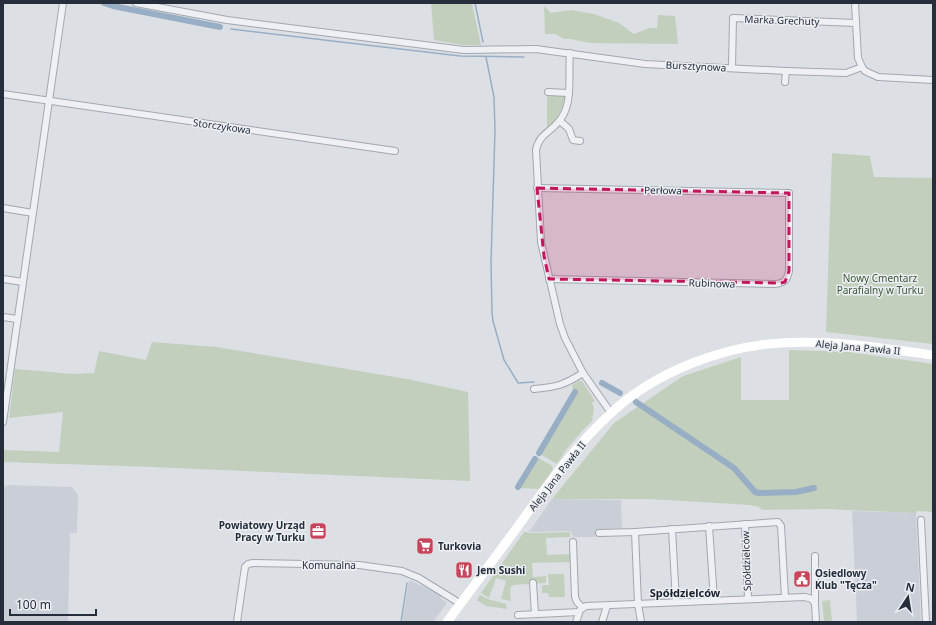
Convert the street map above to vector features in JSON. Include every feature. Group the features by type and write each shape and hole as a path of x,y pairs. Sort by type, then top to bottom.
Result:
{"main road":[{"name":"Aleja Jana Pawła II","path":"447,622 567,460 611,413 644,388 669,374 704,359 750,347 783,343 820,343 933,355"}],"street":[{"path":"3,422 63,3"},
{"name":"Bursztynowa","path":"136,3 227,20 464,50 531,49 645,64 846,73 862,67"},
{"path":"855,3 858,58 862,67 869,74 878,77 933,80"},
{"name":"Marka Grechuty","path":"732,68 733,18 856,23"},
{"path":"570,53 568,105 560,121 542,136 538,143 536,154 541,242 562,330 583,373 611,413"},
{"path":"786,70 786,82"},
{"path":"548,92 568,94"},
{"name":"Storczykowa","path":"3,94 395,151"},
{"path":"560,121 569,129 573,140 580,142"},
{"name":"Perłowa","path":"537,188 790,193"},
{"name":"Rubinowa","path":"549,278 775,284 785,282 788,277 789,270 790,193"},
{"path":"3,208 33,213"},
{"path":"3,278 23,282"},
{"path":"3,317 17,319"},
{"path":"534,389 562,385 583,373"},
{"path":"921,520 926,622"},
{"name":"Spółdzielców","path":"599,533 635,532 778,522 781,526 785,597"},
{"name":"Spółdzielców","path":"744,524 748,599"},
{"path":"709,526 714,600"},
{"path":"672,529 676,602"},
{"path":"635,532 638,604 641,622"},
{"path":"573,542 575,597 580,610 576,622"},
{"path":"815,556 816,622"},
{"name":"Komunalna","path":"237,622 245,567 248,564 360,565 402,571 419,578 460,604"},
{"path":"533,583 535,614"},
{"name":"Spółdzielców","path":"518,615 580,610 607,606 785,597 809,597 815,604"},
{"path":"602,622 607,606"}],"highlighted area":[{"path":"537,188 789,193 789,271 785,282 549,279 544,256"}],"shaded area":[{"path":"7,485 72,487 78,495 77,533 70,533 68,622 3,622 3,488"},
{"path":"552,499 621,500 622,528 595,530 595,537 573,537 571,531 529,532"},
{"path":"852,511 916,513 921,622 857,622"},
{"path":"409,580 443,595 440,598 447,603 433,622 402,622"}],"green space":[{"path":"431,3 472,3 481,45 463,45 434,40"},
{"path":"544,6 551,13 571,10 594,14 619,23 634,34 649,28 657,28 658,15 675,16 678,44 590,43 564,39 555,34 545,34"},
{"path":"547,94 565,95 559,114 547,129"},
{"name":"Nowy Cmentarz Parafialny w Turku","path":"832,153 870,156 874,177 933,178 933,344 826,332"},
{"path":"152,342 217,347 407,379 468,392 470,481 3,462 4,450 59,452 63,412 9,418 15,369 73,374 94,373 99,351 146,360"},
{"path":"789,350 849,352 933,364 933,512 916,511 916,513 825,509 762,510 759,507 750,505 648,499 552,499 614,423 683,376 741,357 741,400 789,400"},
{"path":"582,381 595,401 592,403 594,408 592,421 566,450 557,464 540,454 572,397 572,385"},
{"path":"538,458 551,465 553,468 552,471 539,489 519,488"},
{"path":"524,532 570,532 570,537 546,538 547,555 571,554 571,562 532,563 533,577 546,576 546,583 513,585 510,588 511,601 501,599 506,581 496,578 489,598 481,593"},
{"path":"548,574 564,574 565,597 549,597 548,593 542,593 542,585 549,585"},
{"path":"480,595 506,604 507,609 486,606 477,600"},
{"path":"830,600 832,622 824,622 822,601"}],"waterway":[{"path":"104,3 220,27"},
{"path":"475,3 483,42"},
{"path":"231,29 460,56 524,57"},
{"path":"486,57 494,97 495,130 491,262 493,321 504,360 518,383 534,382"},
{"path":"602,383 620,393"},
{"path":"539,453 575,392"},
{"path":"636,402 734,468 755,492 796,492 814,488"},
{"path":"518,487 535,459"},
{"path":"401,622 407,583"}],"place":[{"name":"Powiatowy Urząd Pracy w Turku","path":"318,531"},
{"name":"Turkovia","path":"425,546"},
{"name":"Jem Sushi","path":"464,570"},
{"name":"Osiedlowy Klub \"Tęcza\"","path":"802,579"}],"district":[{"name":"Spółdzielców","path":"685,592"}]}
